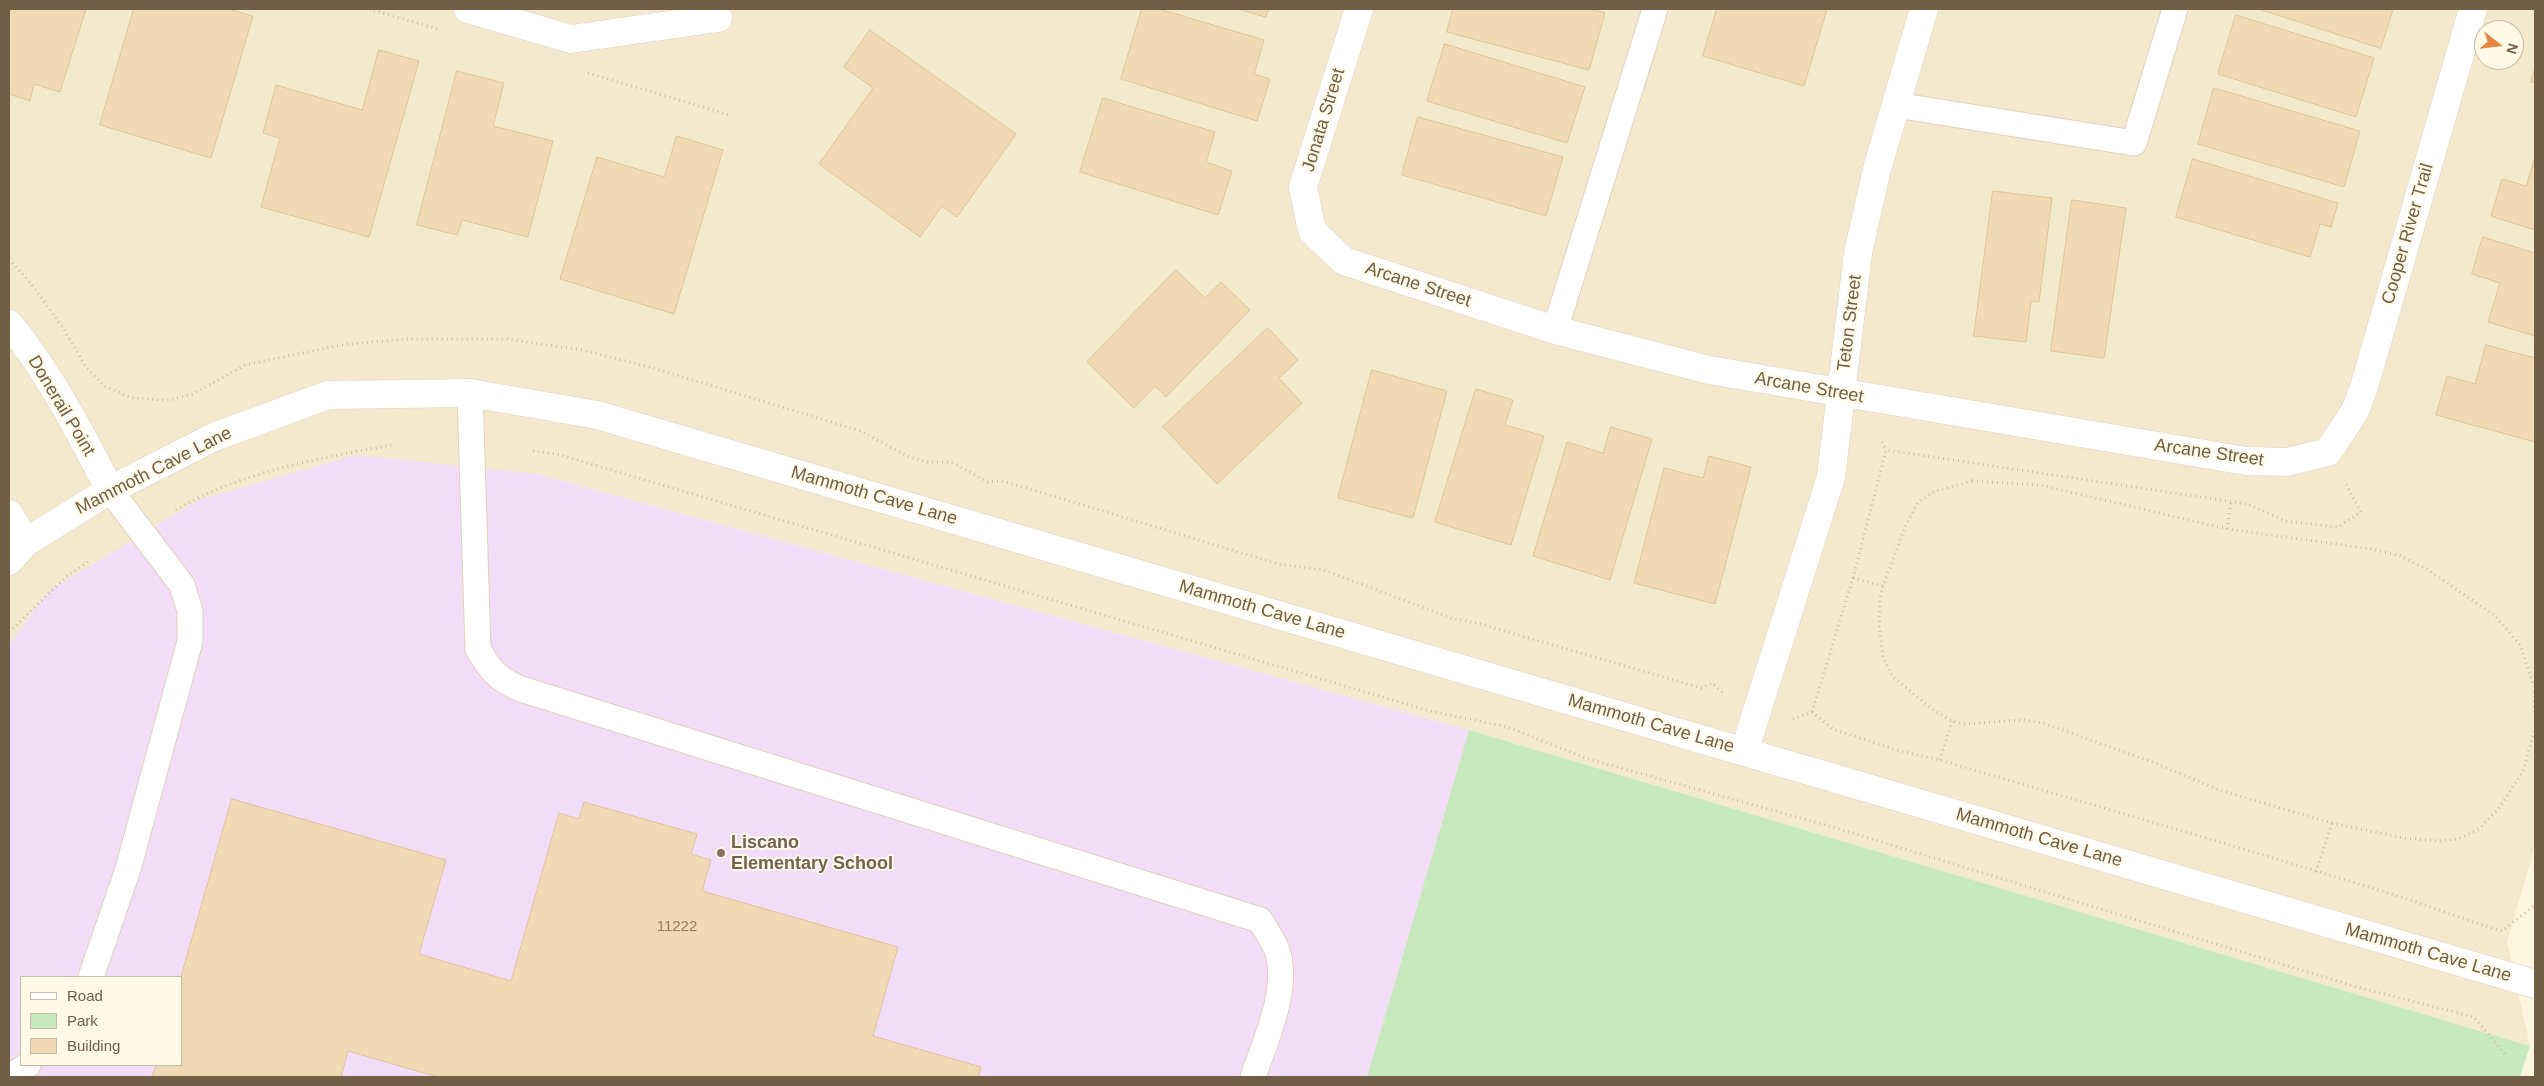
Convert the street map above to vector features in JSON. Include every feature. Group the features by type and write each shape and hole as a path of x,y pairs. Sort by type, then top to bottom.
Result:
{"street":[{"path":"468,9 571,39 718,18"},
{"name":"Jonata Street","path":"1312,231 1303,186 1358,9"},
{"name":"Teton Street","path":"1744,752 1832,477 1858,254 1877,169 1924,9"},
{"name":"Cooper River Trail","path":"2328,452 2355,411 2365,384 2473,9"},
{"name":"Arcane Street","path":"1312,231 1344,261 1555,330 1709,370 2246,461 2286,462 2328,452"},
{"name":"Donerail Point","path":"9,324 36,362 80,432 110,490"},
{"name":"Mammoth Cave Lane","path":"17,551 110,490 214,437 328,395 470,393 597,415 2535,984"},
{"path":"9,514 17,551"}],"lane":[{"path":"1555,330 1655,9"},
{"path":"1896,106 2134,142 2175,9"},
{"path":"470,393 478,649 488,667 500,680 521,689 1260,920 1277,951 1279,973 1278,1002 1253,1077"},
{"path":"91,976 128,869 190,641 190,611 182,585 110,490"},
{"path":"9,1077 26,1066"}],"path":[{"path":"1812,712 1853,578 1886,450 1882,442"},
{"path":"176,510 203,494 311,460 392,445"},
{"path":"1886,450 2248,504 2285,521 2338,527 2361,512 2328,452"},
{"path":"534,451 557,454 1430,711 1508,727 1585,758 1829,826 2357,987 2474,1017 2506,1055"},
{"path":"1972,481 2040,485 2227,529 2372,549 2400,556 2427,569 2466,594 2495,616 2520,645 2534,686 2535,730 2523,771 2500,806 2479,829 2458,839 2438,841 2403,838 2332,823 2220,790 2147,760 2043,723 2021,720 1973,724 1952,721 1932,709 1892,676 1883,657 1878,625 1882,586 1904,527 1918,502 1935,491 1972,481"},
{"path":"2227,529 2231,502"},
{"path":"9,632 67,576 91,560"},
{"path":"1853,578 1882,586"},
{"path":"1940,760 1952,721"},
{"path":"2316,872 2332,823"}],"shaded area":[{"path":"9,9 2535,9 2535,846 2507,942 2530,1046 1469,730 537,474 48,591 9,645"},
{"name":"Liscano Elementary School","path":"356,455 537,474 1469,730 1367,1077 9,1077 9,645 48,591 199,500"}],"green space":[{"path":"1469,730 2530,1046 2520,1077 1367,1077"}],"building":[{"path":"9,9 86,9 60,92 34,84 30,101 9,94"},
{"path":"134,9 229,9 253,16 211,158 100,125"},
{"path":"1142,9 1159,9 1264,40 1254,74 1270,79 1257,121 1121,79"},
{"path":"1239,9 1268,9 1266,17"},
{"path":"1453,9 1589,9 1605,13 1589,70 1447,32"},
{"path":"1717,9 1827,9 1804,86 1703,56"},
{"path":"2259,9 2393,9 2381,48"},
{"path":"2236,15 2374,58 2356,117 2218,74"},
{"path":"870,30 1016,134 957,217 942,206 920,237 819,164 873,88 844,67"},
{"path":"1445,44 1585,87 1567,143 1427,101"},
{"path":"379,50 419,61 369,237 261,207 280,138 263,133 276,85 362,110"},
{"path":"2535,68 2535,83 2531,82"},
{"path":"457,71 504,83 493,126 553,141 528,237 462,220 457,235 417,225"},
{"path":"2214,88 2360,131 2344,187 2198,144"},
{"path":"1103,98 1215,132 1206,162 1232,171 1218,215 1080,172"},
{"path":"1418,117 1563,157 1546,216 1402,175"},
{"path":"677,136 723,150 674,314 560,279 597,157 664,177"},
{"path":"2535,157 2535,230 2491,216 2502,179 2526,186"},
{"path":"2193,159 2338,203 2331,227 2320,224 2310,257 2176,217"},
{"path":"1993,191 2052,198 2039,302 2031,301 2026,342 1974,336"},
{"path":"2072,200 2126,208 2104,358 2051,351"},
{"path":"2483,237 2535,253 2535,336 2488,322 2500,283 2472,274"},
{"path":"1176,270 1205,298 1221,282 1250,310 1166,397 1155,386 1134,408 1087,362"},
{"path":"1268,328 1298,360 1279,378 1302,403 1217,484 1163,427"},
{"path":"2486,345 2535,358 2535,442 2436,415 2447,376 2475,384"},
{"path":"1372,370 1447,391 1413,518 1338,498"},
{"path":"1476,389 1513,400 1505,425 1544,436 1511,545 1435,522"},
{"path":"1611,427 1652,439 1610,580 1533,556 1567,442 1603,453"},
{"path":"1709,456 1751,467 1715,604 1634,583 1664,468 1703,478"},
{"path":"232,799 446,860 419,954 511,981 559,813 579,819 584,802 697,834 691,854 711,860 702,891 898,947 873,1036 981,1067 978,1077 438,1077 348,1051 341,1077 152,1077 156,1066 182,1066 181,976"}],"place":[{"name":"Liscano Elementary School","path":"721,853"}]}
